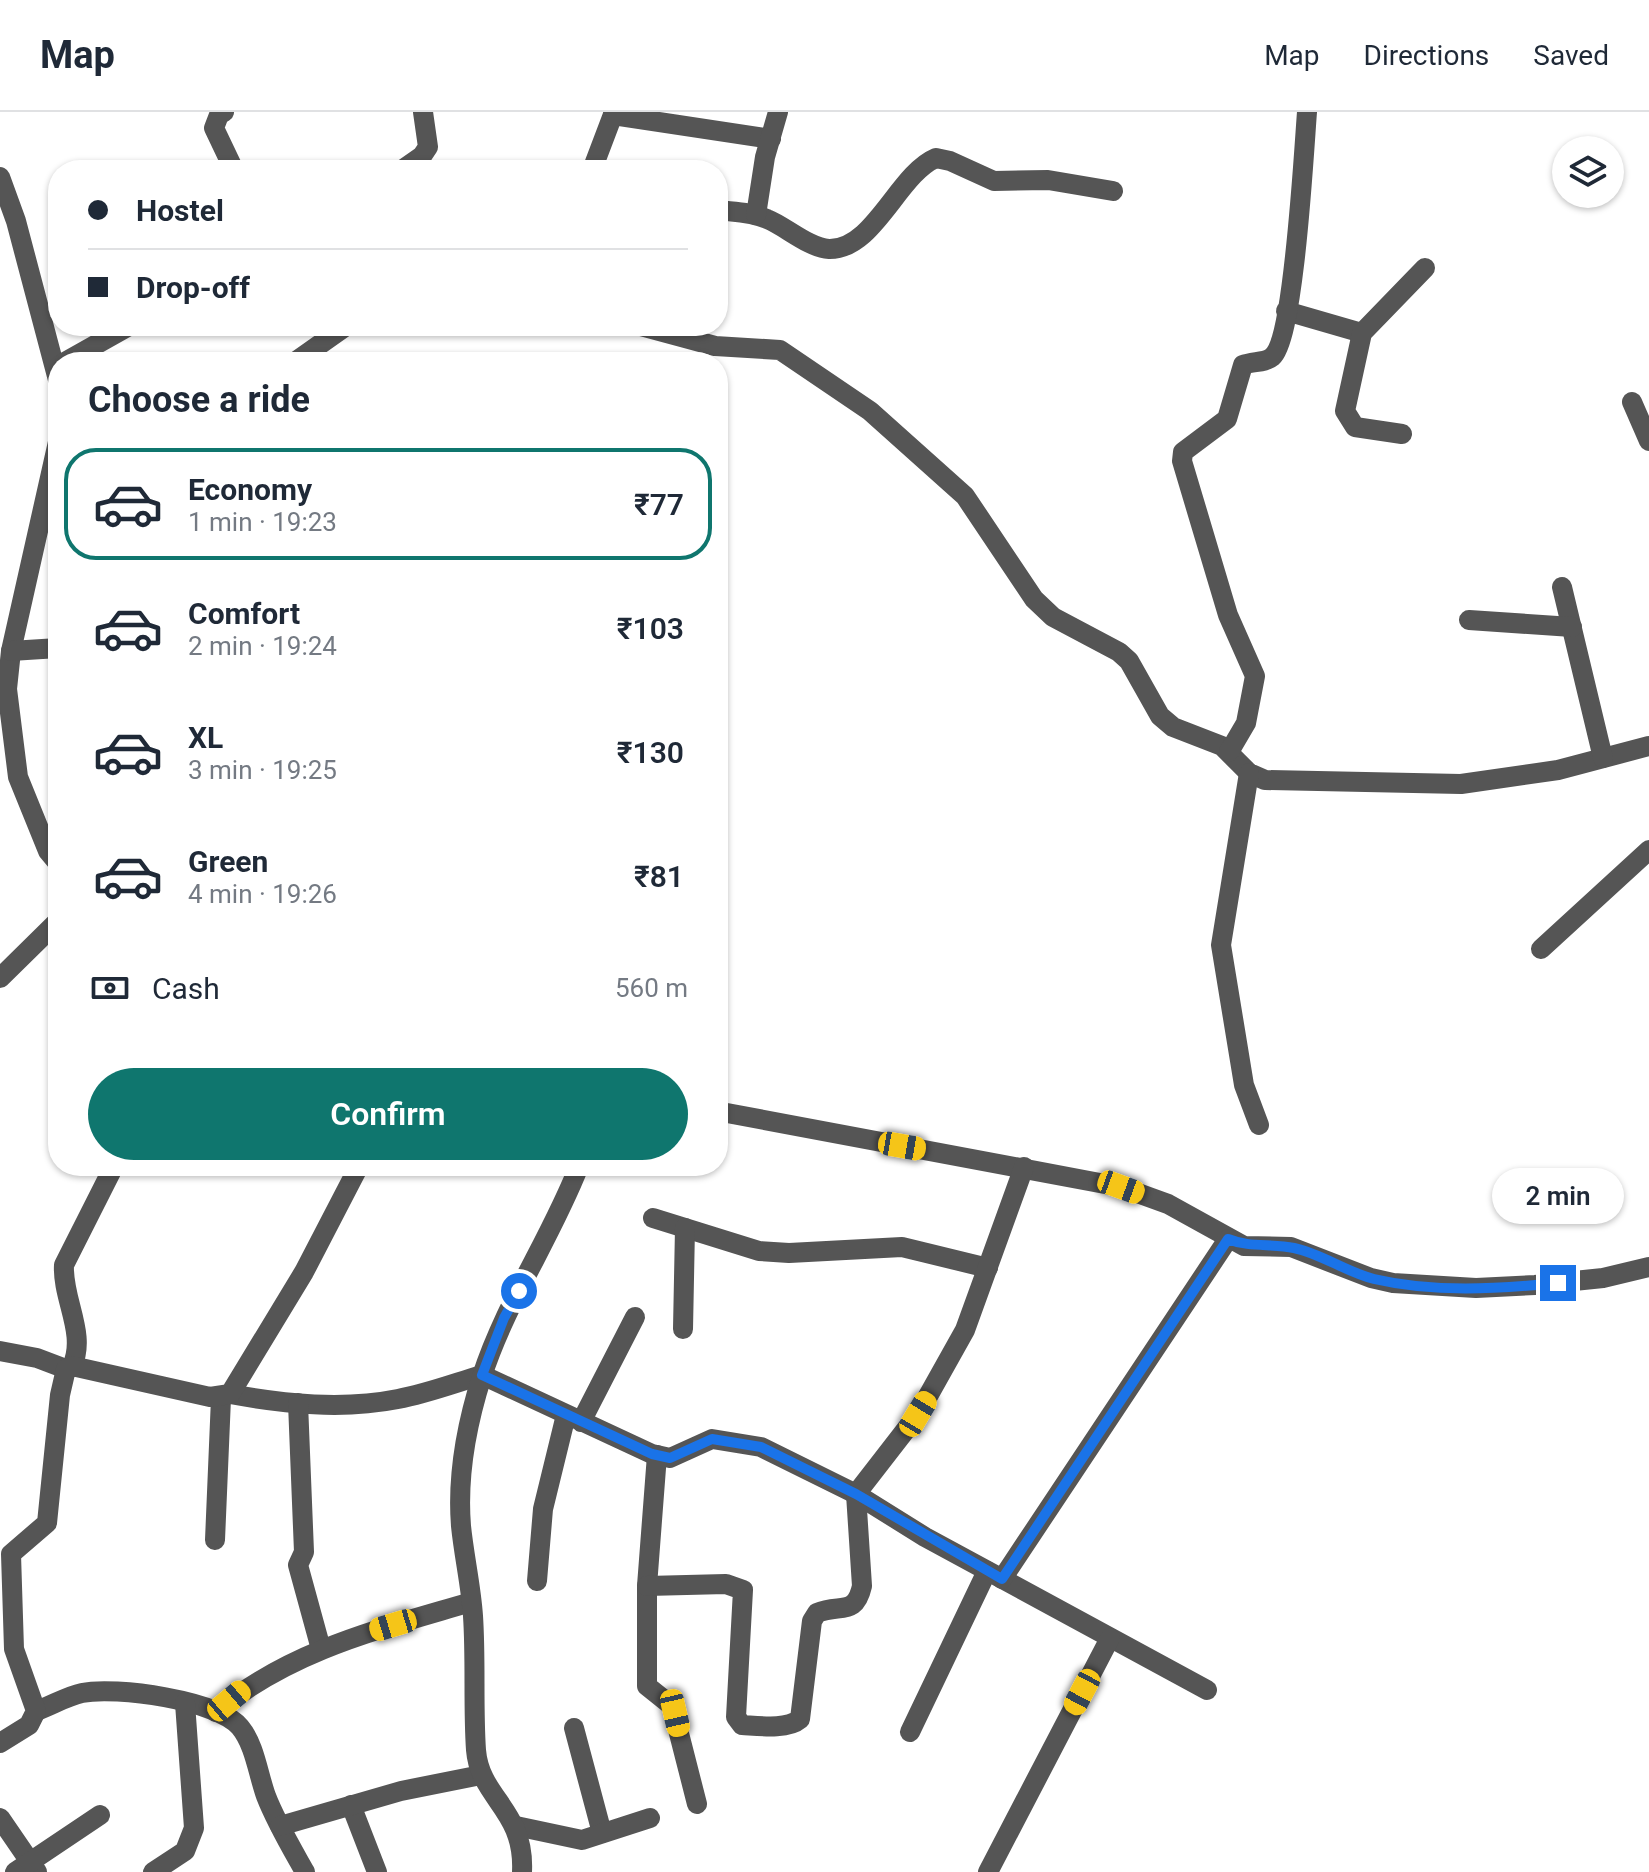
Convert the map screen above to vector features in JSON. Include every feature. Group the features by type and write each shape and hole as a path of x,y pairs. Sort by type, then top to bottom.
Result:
{"street":[{"path":"224,112 214,128 229,160"},
{"path":"413,160 428,147 423,112"},
{"path":"756,215 778,112"},
{"path":"1229,752 1250,712 1255,676 1212,566 1182,461 1183,452 1227,419 1243,365 1274,356 1293,278 1307,112"},
{"path":"596,160 614,114 771,139"},
{"path":"728,211 756,215 821,247 845,245 866,232 921,168 936,158 994,181 1048,180 1113,191"},
{"path":"0,177 48,333"},
{"path":"1402,434 1355,427 1346,417 1352,367 1362,333 1425,268"},
{"path":"1286,311 1362,333"},
{"path":"87,352 113,336"},
{"path":"312,352 333,336"},
{"path":"678,336 715,346 780,350 870,411 965,496 1034,599 1053,617 1119,652 1129,661 1160,716 1173,727 1229,752 1249,773 1277,783 1461,784 1558,770 1649,746"},
{"path":"1632,402 1649,441"},
{"path":"48,518 11,651 7,689 18,777 48,851"},
{"path":"1562,587 1603,758"},
{"path":"1469,620 1572,627"},
{"path":"11,651 48,649"},
{"path":"1249,773 1221,945 1244,1085 1259,1125"},
{"path":"1541,949 1649,850"},
{"path":"0,978 48,931"},
{"path":"728,1113 1121,1187 1168,1204 1244,1246 1291,1247 1371,1278 1427,1287 1535,1285 1603,1278 1649,1267"},
{"path":"647,1586 726,1584 743,1590 736,1717 742,1725 795,1724 800,1719 812,1621 817,1613 853,1607 859,1600 862,1586 856,1494 918,1414 965,1330 1024,1167"},
{"path":"36,1711 7,1649 11,1554 47,1523 69,1367 78,1345 63,1281 64,1265 88,1211 108,1176"},
{"path":"215,1540 226,1396 304,1272 354,1176"},
{"path":"522,1872 522,1843 516,1826 481,1775 476,1751 471,1602 461,1524 462,1479 468,1429 482,1375 504,1318 549,1237 575,1176"},
{"path":"653,1218 774,1253 902,1247 988,1268"},
{"path":"683,1329 685,1228"},
{"path":"910,1732 994,1575 1228,1239"},
{"path":"537,1581 543,1509 574,1418 635,1317"},
{"path":"0,1351 226,1396 335,1405 398,1399 482,1375 657,1455 670,1458 696,1443 730,1440 761,1447 856,1494 994,1575 1207,1690"},
{"path":"298,1403 304,1552 298,1565 321,1649"},
{"path":"657,1455 647,1586 647,1686 672,1706 697,1804"},
{"path":"216,1712 264,1676 321,1649 471,1602"},
{"path":"988,1872 1110,1638"},
{"path":"0,1743 29,1725 36,1711 78,1693 131,1693 216,1712 238,1724 247,1737 280,1826 305,1872"},
{"path":"153,1872 185,1851 194,1828 185,1703"},
{"path":"574,1728 602,1833"},
{"path":"280,1826 401,1791 481,1775"},
{"path":"351,1805 377,1872"},
{"path":"0,1818 27,1869 100,1815"},
{"path":"516,1826 572,1840 650,1818"}],"route":[{"path":"519,1291 504,1318 482,1375 652,1454 670,1458 682,1454 696,1443 712,1439 761,1447 856,1494 925,1537 1002,1579 1228,1239 1244,1246 1291,1247 1312,1253 1342,1268 1393,1283 1476,1288 1558,1283"}]}
